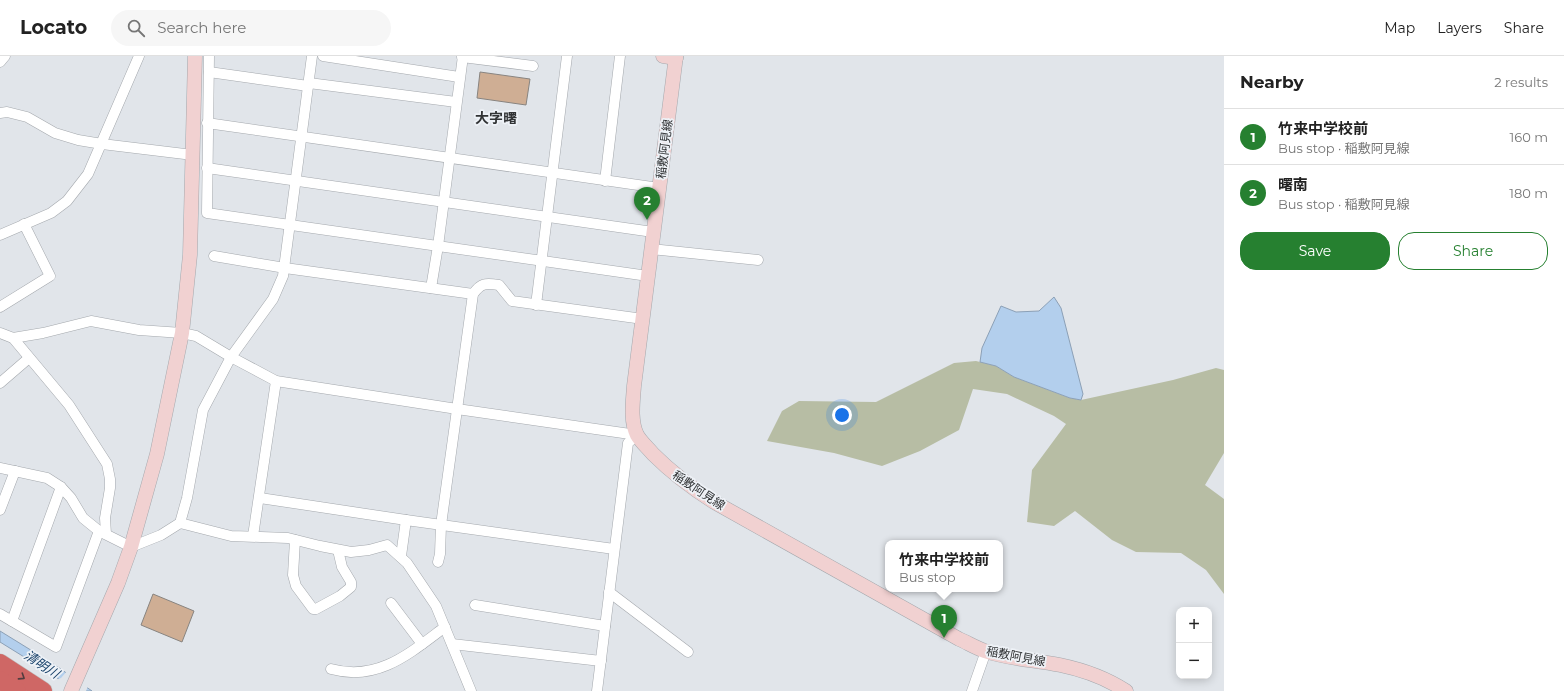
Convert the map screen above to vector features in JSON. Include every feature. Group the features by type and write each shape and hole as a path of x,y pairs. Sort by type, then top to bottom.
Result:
{"highway":[{"path":"0,663 43,691"},
{"path":"0,680 17,691"}],"main road":[{"path":"71,691 118,583 131,546 157,454 182,333 190,255 195,56"},
{"name":"稲敷阿見線","path":"672,57 659,188 633,398 633,421 637,435 670,471 714,502 959,639 986,651 1061,665 1084,671 1106,680 1126,691"}],"street":[{"path":"0,62 5,56"},
{"path":"0,235 51,212 67,201 88,174 139,56"},
{"path":"209,56 207,212 648,276"},
{"path":"0,468 47,478 61,487 71,498 83,518 102,533 131,546 161,535 180,523 187,498 203,410 231,357 273,298 283,276 312,56"},
{"path":"323,56 460,77"},
{"path":"536,305 567,56"},
{"path":"604,181 620,56"},
{"path":"431,288 438,246 462,57 533,66"},
{"path":"208,72 456,102"},
{"path":"0,113 7,112 27,117 55,133 78,140 193,155"},
{"path":"207,123 659,188"},
{"path":"207,168 653,232"},
{"path":"0,307 50,276 24,224"},
{"path":"651,249 758,260"},
{"path":"214,256 285,268 472,294"},
{"path":"438,562 440,554 441,525 472,294 478,286 488,283 499,285 512,301 643,320"},
{"path":"13,338 43,333 91,321 139,330 182,333 196,336 276,381 637,435"},
{"path":"0,332 13,338 69,405 107,464 110,479 110,488 102,533 56,647 0,614"},
{"path":"0,383 29,358"},
{"path":"253,536 260,498 276,381"},
{"path":"598,691 628,443 637,435"},
{"path":"0,510 14,471"},
{"path":"12,621 61,487"},
{"path":"260,498 614,549"},
{"path":"401,556 406,520"},
{"path":"180,523 231,536 288,538 351,552 369,550 387,545 408,563 436,606 471,691"},
{"path":"295,540 294,576 296,586 313,609 316,610 340,596 351,587 351,582 342,568 338,550"},
{"path":"609,592 688,652"},
{"path":"391,603 422,644"},
{"path":"475,605 605,626"},
{"path":"331,669 342,672 356,672 378,668 397,661 445,627"},
{"path":"452,644 602,661"},
{"path":"972,691 986,651"}],"green space":[{"path":"976,361 996,366 1014,377 1070,398 1081,400 1173,380 1216,368 1224,370 1224,453 1205,485 1224,499 1224,594 1206,570 1181,553 1136,552 1112,540 1075,511 1054,526 1027,522 1032,470 1066,424 1054,416 1007,394 973,389 959,430 920,451 882,466 834,453 767,441 782,411 799,401 876,402 954,363"}],"water":[{"path":"1054,297 1061,308 1083,394 1081,400 1070,398 1014,377 996,366 980,362 982,348 1001,306 1016,312 1039,311"},
{"name":"清明川","path":"0,631 55,665 92,691 76,691 0,642"}],"pier":[{"path":"67,671 88,686 86,691 72,691 56,680 61,678"}],"building":[{"path":"480,72 530,79 526,105 477,98"},
{"path":"153,594 194,611 182,642 141,625"}],"place":[{"name":"曙南","path":"647,220"},
{"name":"竹来中学校前","path":"944,638"}],"district":[{"name":"大字曙","path":"496,118"}]}
